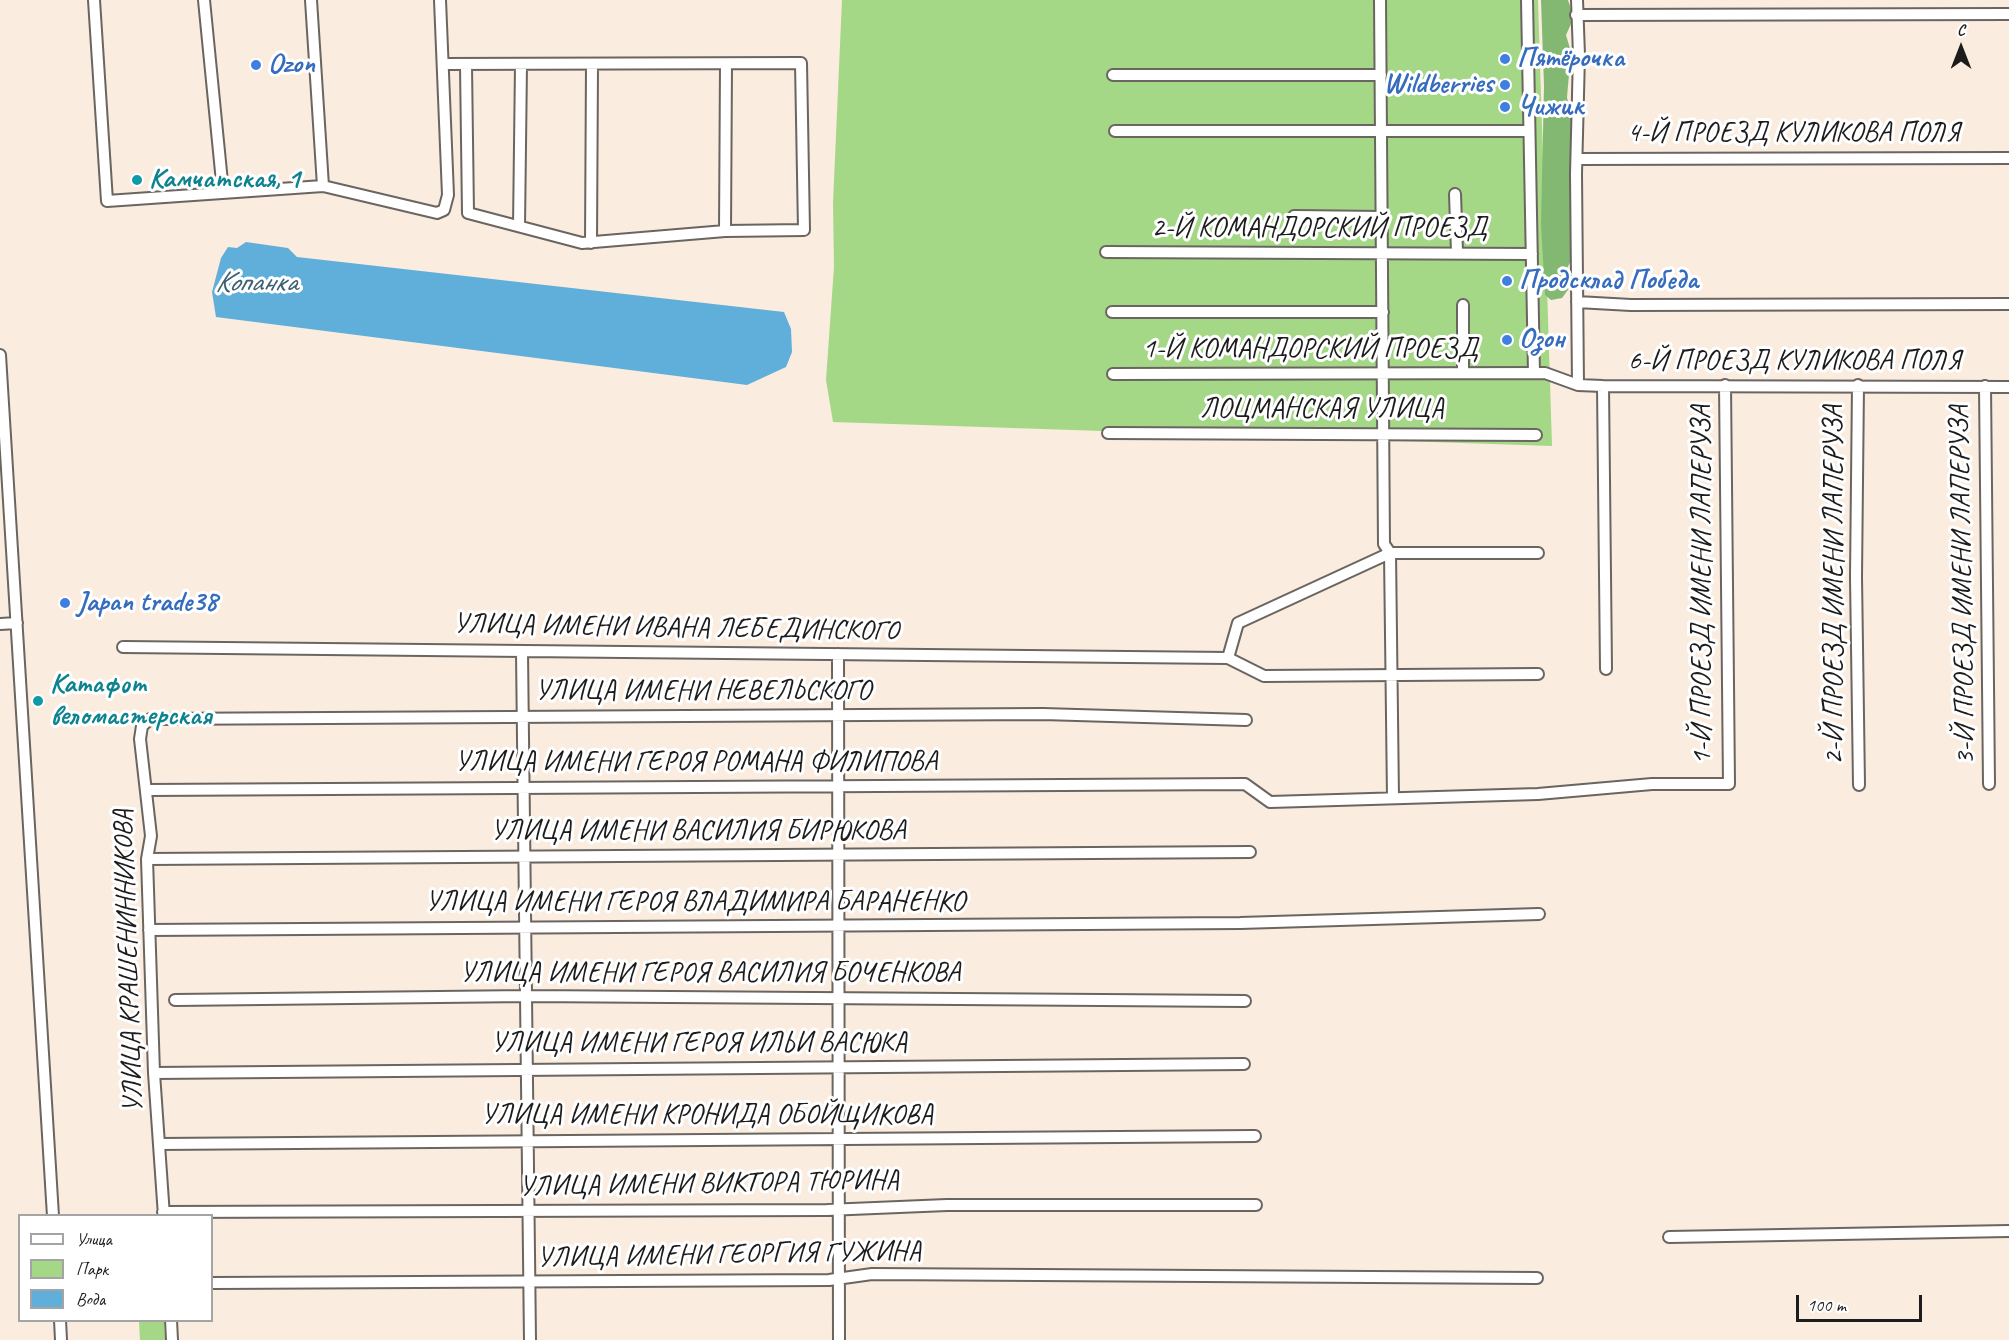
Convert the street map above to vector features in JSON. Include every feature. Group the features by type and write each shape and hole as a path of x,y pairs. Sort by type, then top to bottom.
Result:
{"street":[{"path":"94,0 107,201 323,186 427,211 444,210 448,195 440,0"},
{"path":"204,0 223,192"},
{"path":"311,0 323,186"},
{"path":"1380,0 1384,544 1390,553 1393,798"},
{"path":"1527,0 1534,373"},
{"path":"1576,0 1579,55 1578,385"},
{"path":"1576,15 2009,14"},
{"path":"443,59 466,66 801,63 804,230 725,231 582,243 468,213 466,66"},
{"path":"725,231 726,64"},
{"path":"519,226 521,65"},
{"path":"591,243 592,65"},
{"path":"1113,75 1381,75"},
{"path":"1115,131 1529,131"},
{"name":"4-Й ПРОЕЗД КУЛИКОВА ПОЛЯ","path":"1577,159 2009,158"},
{"path":"1455,194 1457,252"},
{"path":"1294,216 1382,217"},
{"name":"2-Й КОМАНДОРСКИЙ ПРОЕЗД","path":"1106,252 1532,254"},
{"path":"1577,302 1631,305 2009,304"},
{"path":"1463,305 1463,373"},
{"path":"1112,312 1383,312"},
{"path":"0,355 53,1214"},
{"name":"1-Й КОМАНДОРСКИЙ ПРОЕЗД","path":"1113,374 1545,373 1578,385"},
{"name":"6-Й ПРОЕЗД КУЛИКОВА ПОЛЯ","path":"1578,385 2009,387"},
{"name":"1-Й ПРОЕЗД ИМЕНИ ЛАПЕРУЗА","path":"1393,798 1538,794 1652,784 1729,784 1725,385"},
{"name":"2-Й ПРОЕЗД ИМЕНИ ЛАПЕРУЗА","path":"1858,385 1856,577 1859,785"},
{"path":"1603,386 1606,669"},
{"name":"3-Й ПРОЕЗД ИМЕНИ ЛАПЕРУЗА","path":"1985,387 1989,784"},
{"name":"ЛОЦМАНСКАЯ УЛИЦА","path":"1108,433 1536,435"},
{"path":"1538,553 1390,553 1238,623 1228,658 1264,676 1538,674"},
{"path":"0,624 16,623"},
{"name":"УЛИЦА ИМЕНИ ИВАНА ЛЕБЕДИНСКОГО","path":"123,647 1228,658"},
{"path":"522,652 530,1340"},
{"path":"838,654 839,1340"},
{"name":"УЛИЦА ИМЕНИ НЕВЕЛЬСКОГО","path":"160,717 523,718 1043,714 1246,720"},
{"name":"УЛИЦА КРАШЕНИННИКОВА","path":"160,717 145,722 140,732 151,836 147,859 149,930 154,1073 164,1214"},
{"name":"УЛИЦА ИМЕНИ ГЕРОЯ РОМАНА ФИЛИПОВА","path":"147,790 1245,784 1270,802 1393,798"},
{"name":"УЛИЦА ИМЕНИ ВАСИЛИЯ БИРЮКОВА","path":"147,859 1250,852"},
{"name":"УЛИЦА ИМЕНИ ГЕРОЯ ВЛАДИМИРА БАРАНЕНКО","path":"149,930 1240,922 1539,914"},
{"name":"УЛИЦА ИМЕНИ ГЕРОЯ ВАСИЛИЯ БОЧЕНКОВА","path":"175,1000 527,996 1245,1001"},
{"name":"УЛИЦА ИМЕНИ ГЕРОЯ ИЛЬИ ВАСЮКА","path":"154,1073 1244,1064"},
{"name":"УЛИЦА ИМЕНИ КРОНИДА ОБОЙЩИКОВА","path":"159,1143 1255,1136"},
{"name":"УЛИЦА ИМЕНИ ВИКТОРА ТЮРИНА","path":"164,1214 839,1209 947,1205 1256,1205"},
{"path":"1669,1237 2009,1231"},
{"name":"УЛИЦА ИМЕНИ ГЕОРГИЯ ГУЖИНА","path":"213,1283 530,1283 839,1279 884,1274 1537,1278"},
{"path":"60,1322 61,1340"},
{"path":"171,1322 172,1340"}],"green space":[{"path":"842,0 1538,0 1552,446 833,422 826,380 834,267 833,203"},
{"path":"1541,0 1568,0 1571,9 1571,24 1566,35 1571,52 1567,97 1573,130 1570,160 1571,261 1566,270 1570,287 1562,298 1551,300 1545,295 1541,224 1544,86"},
{"path":"139,1322 164,1322 165,1340 140,1340"}],"water":[{"name":"Копанка","path":"246,242 288,248 297,257 784,312 791,329 792,352 786,367 747,385 216,317 212,292 221,258 228,247 237,248"}],"place":[{"name":"Пятёрочка","path":"1505,59"},
{"name":"Ozon","path":"256,65"},
{"name":"Wildberries","path":"1505,85"},
{"name":"Чижик","path":"1505,107"},
{"name":"Камчатская, 1","path":"137,180"},
{"name":"Продсклад Победа","path":"1507,281"},
{"name":"Озон","path":"1507,340"},
{"name":"Japan trade38","path":"65,603"},
{"name":"Катафот веломастерская","path":"38,701"}]}
